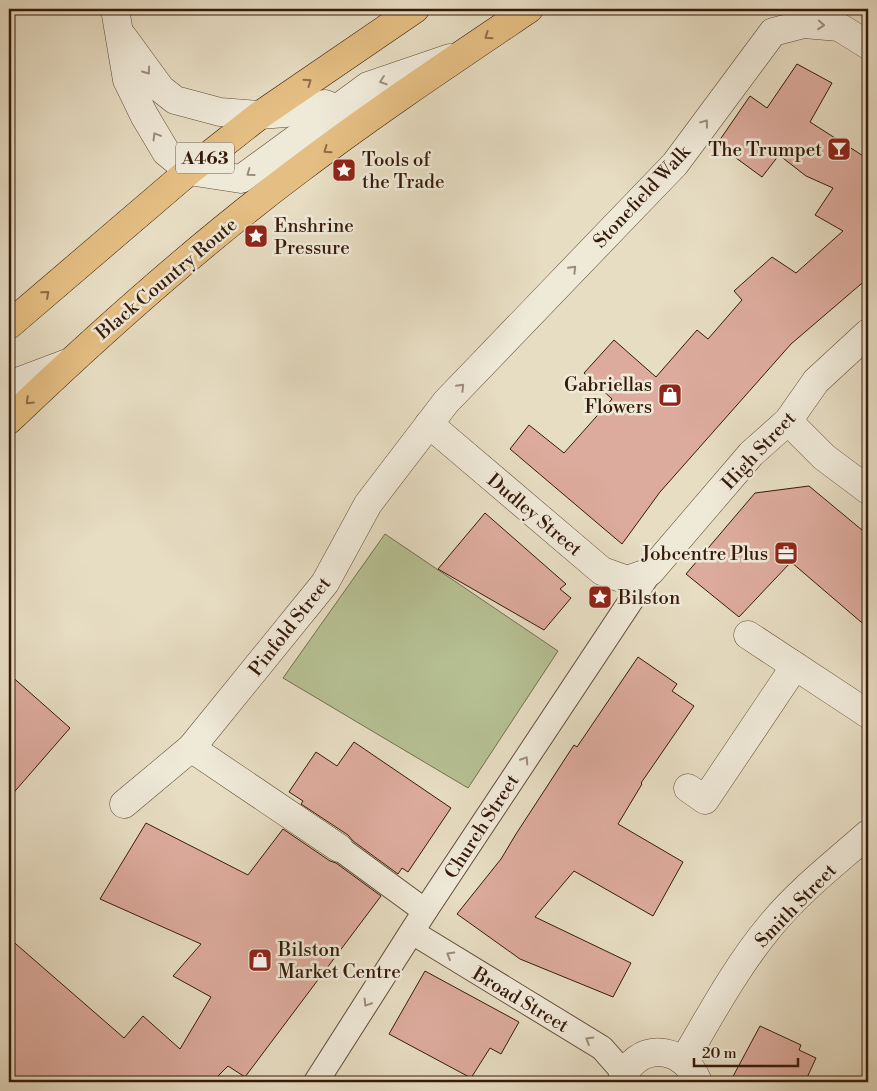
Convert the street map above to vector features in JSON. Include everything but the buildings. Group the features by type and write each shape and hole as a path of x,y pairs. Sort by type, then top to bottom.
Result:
{"highway":[{"name":"A463","path":"9,325 189,171 260,115 415,9"},
{"name":"Black Country Route","path":"9,420 70,362 213,237 301,168 529,9"}],"street":[{"path":"117,20 161,90 175,100 220,112 260,115 284,113 325,104 338,108 358,128"},
{"path":"117,20 127,80 144,116 166,152 189,171 241,179 368,86 463,54"},
{"name":"Stonefield Walk","path":"429,424 446,402 675,164 774,32 804,24 839,27 868,45"},
{"name":"High Street","path":"650,572 751,454 788,421 816,381 868,333"},
{"path":"9,385 70,362"},
{"path":"788,421 824,457 868,490"},
{"name":"Dudley Street","path":"429,424 602,571 627,580 650,572"},
{"name":"Pinfold Street","path":"124,804 191,748 325,583 368,504 429,424"},
{"name":"Church Street","path":"316,1082 412,932 650,572"},
{"path":"748,635 868,714"},
{"path":"688,788 705,800 794,666"},
{"path":"191,748 339,848 426,911"},
{"name":"Smith Street","path":"691,1071 738,967 771,924 803,892 868,834"},
{"name":"Broad Street","path":"412,932 602,1048 622,1078"},
{"path":"622,1078 631,1064 640,1057 651,1053 662,1052 674,1055 691,1071"}],"green space":[{"path":"385,534 558,651 468,788 283,678"}],"place":[{"name":"The Trumpet","path":"839,149"},
{"name":"Tools of the Trade","path":"344,170"},
{"name":"Enshrine Pressure","path":"256,236"},
{"name":"Gabriellas Flowers","path":"670,395"},
{"name":"Jobcentre Plus","path":"786,553"},
{"name":"Bilston","path":"600,597"},
{"name":"Bilston Market Centre","path":"260,960"}]}
